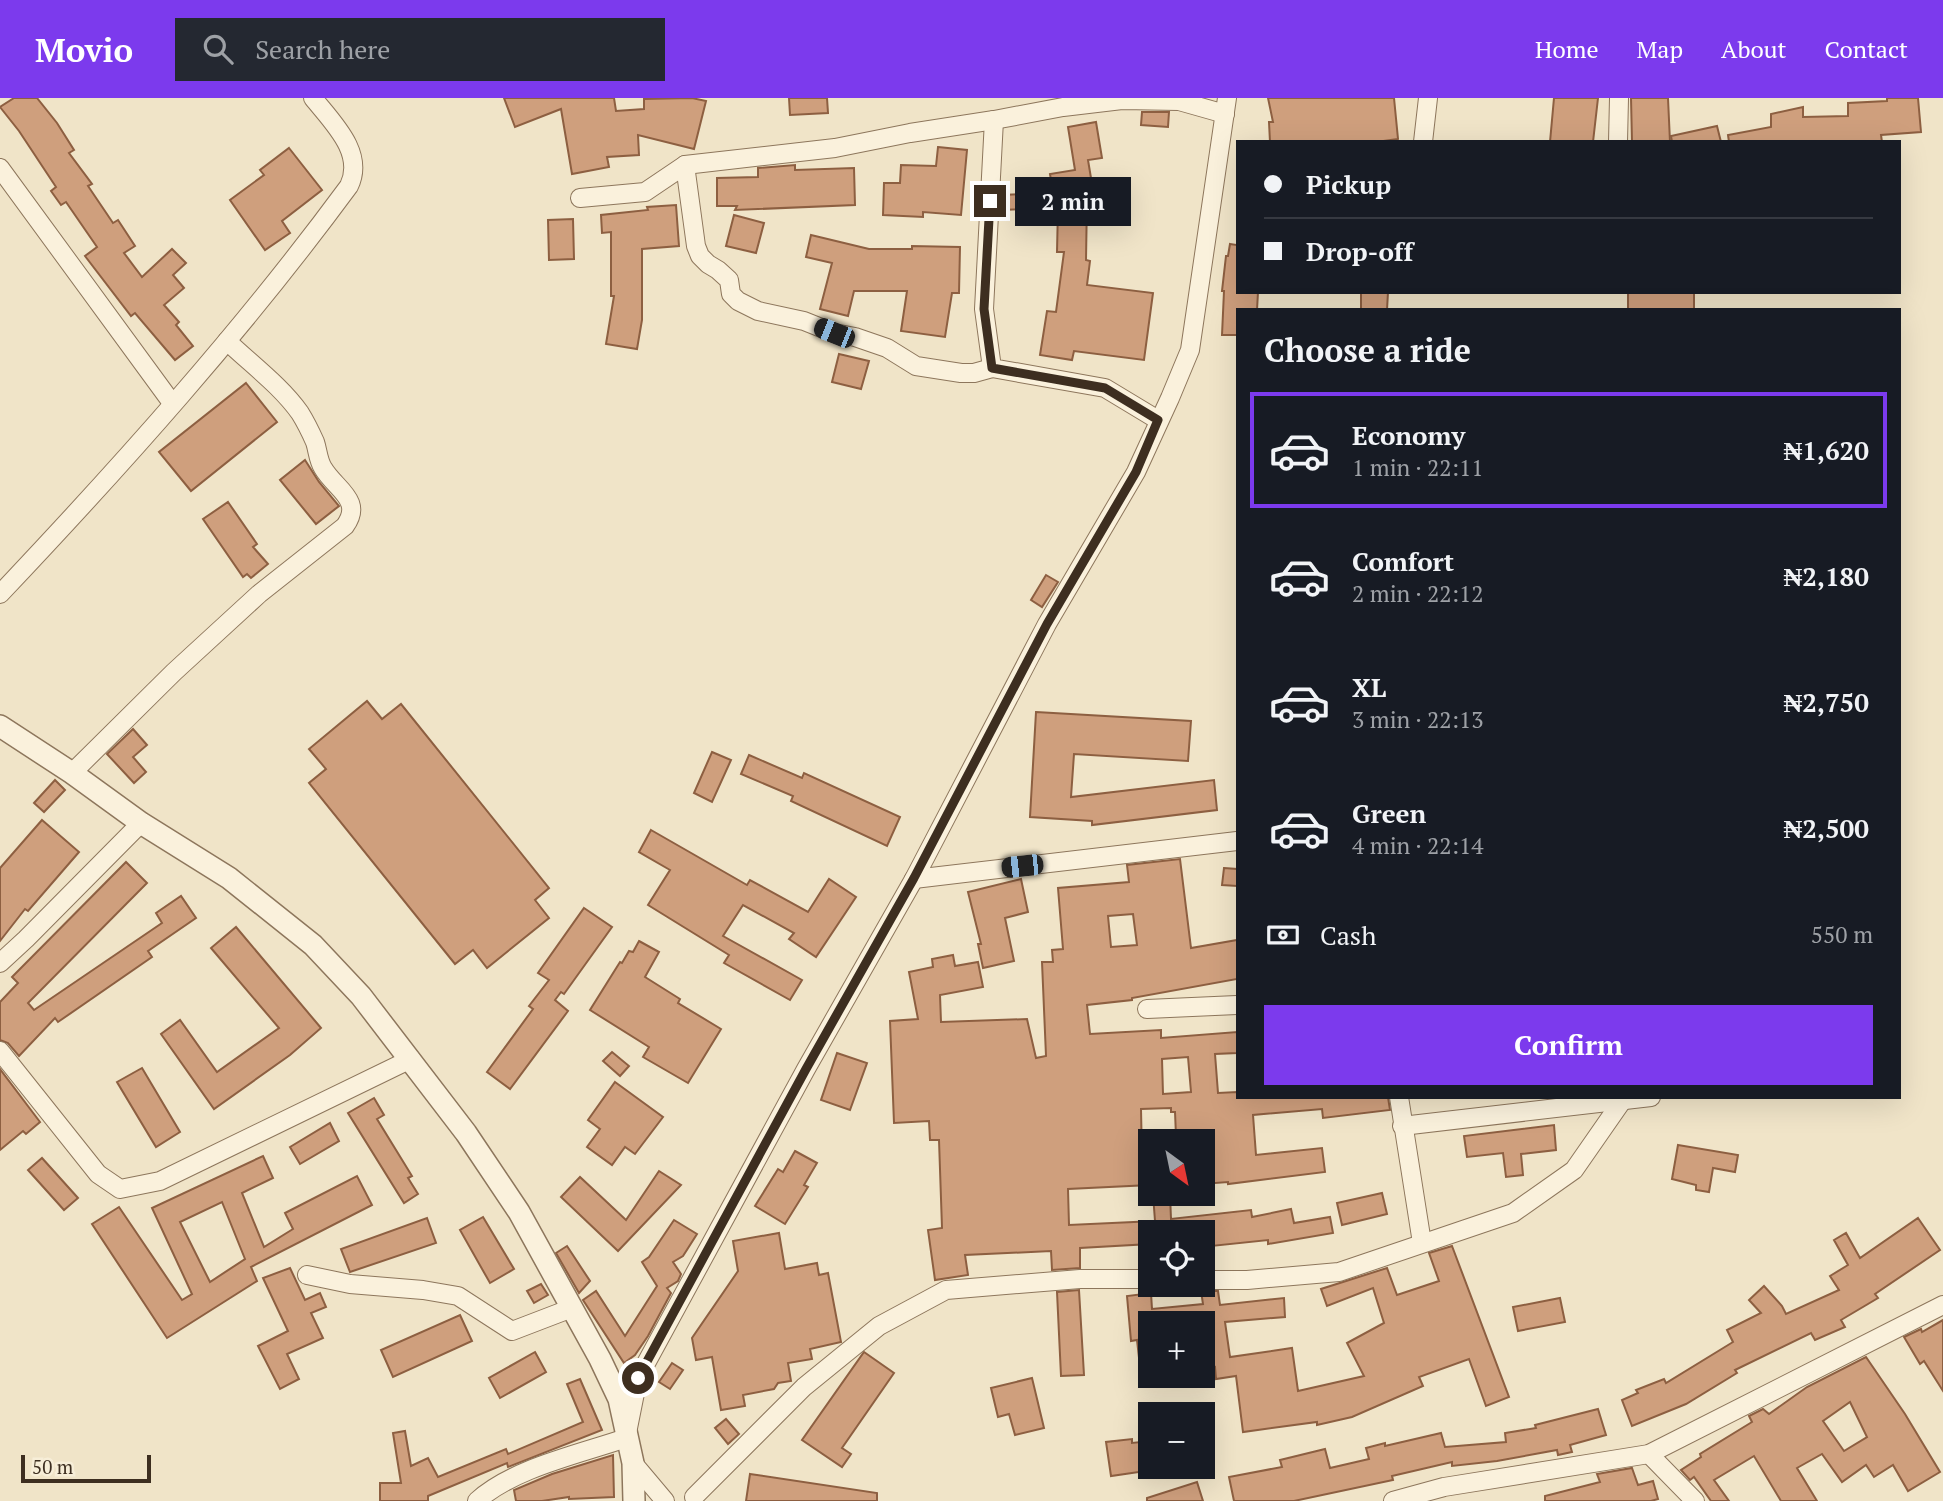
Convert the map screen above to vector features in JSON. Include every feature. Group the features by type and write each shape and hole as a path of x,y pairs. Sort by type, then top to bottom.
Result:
{"street":[{"path":"0,594 80,508 227,341 349,186 354,176 353,160 347,141 313,98"},
{"path":"1423,140 1428,98"},
{"path":"1618,140 1619,98"},
{"path":"580,198 645,192 685,165 835,148 1063,107 1122,100 1178,101 1226,106 1189,350 1170,398 1136,472 1047,624 914,878 806,1069 638,1378 626,1438"},
{"path":"992,368 984,309 994,120"},
{"path":"685,165 696,246 700,256 729,280 731,294 737,301 758,311 804,321 834,333 856,337 887,348 916,366 961,373 992,368 1105,388 1158,420"},
{"path":"0,168 172,402"},
{"path":"72,773 183,663 260,594 345,526 351,517 352,507 347,495 332,482 320,464 314,441 300,413 227,341"},
{"path":"0,726 141,823 229,878 313,945 361,996 466,1133 519,1212 572,1308 619,1399 633,1464 634,1501"},
{"path":"0,963 141,823"},
{"path":"914,878 1236,841"},
{"path":"1147,1009 1236,1005"},
{"path":"0,1052 98,1174 120,1189 160,1181 411,1059"},
{"path":"1399,1099 1422,1242"},
{"path":"1402,1126 1636,1099"},
{"path":"1215,1279 1247,1280 1339,1272 1513,1213 1574,1170 1622,1101"},
{"path":"307,1275 350,1284 458,1296 512,1331 572,1308"},
{"path":"633,1464 665,1501 679,1494 696,1499 804,1387 879,1326 946,1290 1080,1279 1138,1279"},
{"path":"1393,1501 1444,1487 1649,1454 1943,1304"},
{"path":"477,1501 510,1478 626,1438"},
{"path":"1649,1454 1695,1501"}],"building":[{"path":"14,98 37,98 57,123 74,150 69,153 92,184 88,186 113,223 118,220 135,246 124,253 142,277 172,249 186,263 173,275 184,288 164,305 179,322 176,325 193,346 175,360 135,313 131,316 85,256 97,247 66,202 61,205 51,191 56,187 0,107"},
{"path":"504,98 614,98 616,111 644,109 644,99 692,98 706,101 694,149 638,135 639,155 607,157 609,167 572,174 561,109 515,127"},
{"path":"789,98 827,98 828,113 790,115"},
{"path":"1268,98 1394,98 1398,139 1270,140 1269,122 1273,122"},
{"path":"1554,98 1598,98 1593,140 1550,140"},
{"path":"1631,98 1668,98 1670,140 1632,140"},
{"path":"1887,98 1918,98 1921,132 1881,135 1882,140 1729,140 1728,135 1771,127 1771,114 1803,107 1803,117 1848,116 1848,103 1887,101"},
{"path":"1142,112 1169,112 1168,127 1141,125"},
{"path":"1096,122 1102,158 1088,160 1094,196 1087,198 1086,260 1090,261 1087,285 1153,293 1144,360 1074,351 1072,360 1040,355 1047,311 1056,312 1064,252 1057,252 1058,207 1003,210 1002,195 1053,193 1050,174 1075,170 1068,127"},
{"path":"1717,126 1720,140 1672,140 1671,136"},
{"path":"938,147 967,150 961,215 923,212 923,217 883,215 884,183 900,183 901,165 936,166"},
{"path":"289,148 322,190 282,221 290,233 265,250 230,200 264,175 260,170"},
{"path":"795,165 795,170 854,168 855,205 735,210 737,206 717,206 717,178 758,177 758,168"},
{"path":"676,205 679,246 642,249 642,320 637,349 606,344 614,296 611,296 611,232 602,233 601,215"},
{"path":"734,215 764,223 756,253 726,246"},
{"path":"573,219 574,259 549,260 548,220"},
{"path":"811,235 869,249 960,247 959,293 952,293 945,337 901,331 907,291 854,291 848,316 820,309 832,263 806,257"},
{"path":"1230,244 1236,245 1236,294 1258,294 1257,308 1236,308 1236,335 1222,335 1222,291"},
{"path":"1361,294 1388,294 1387,308 1361,308"},
{"path":"1628,294 1694,294 1694,308 1628,308"},
{"path":"839,354 869,361 861,389 832,382"},
{"path":"246,383 277,422 191,491 159,452"},
{"path":"305,460 339,506 316,524 280,480"},
{"path":"228,502 257,544 253,547 268,564 251,578 247,574 243,577 203,519"},
{"path":"1046,575 1058,582 1042,607 1031,600"},
{"path":"367,701 382,719 401,704 549,888 535,900 549,918 487,968 473,950 455,964 309,783 326,769 309,749"},
{"path":"1036,712 1191,721 1188,761 1074,754 1071,797 1214,780 1217,810 1092,825 1092,821 1030,817"},
{"path":"133,729 147,745 133,757 146,772 134,783 107,754"},
{"path":"712,752 731,760 712,802 694,793"},
{"path":"749,755 802,778 804,773 900,817 887,846 791,801 793,796 741,774"},
{"path":"55,780 65,790 44,812 34,803"},
{"path":"42,820 79,852 28,911 25,909 0,941 0,868"},
{"path":"651,830 747,885 750,880 808,912 829,879 856,897 816,957 789,939 794,933 743,905 723,936 802,980 790,1000 724,963 729,955 648,905 670,870 639,852"},
{"path":"1180,859 1191,948 1236,940 1236,979 1132,1000 1087,1005 1090,1034 1161,1030 1161,1038 1236,1032 1236,1053 1215,1054 1218,1093 1236,1092 1236,1099 1388,1099 1390,1110 1323,1118 1322,1109 1253,1115 1256,1155 1322,1148 1325,1172 1228,1184 1215,1183 1215,1129 1176,1129 1175,1112 1171,1112 1171,1108 1141,1109 1141,1129 1138,1129 1138,1186 1068,1189 1069,1225 1138,1222 1138,1245 1080,1248 1080,1268 1052,1270 1051,1251 965,1255 968,1275 935,1280 928,1230 942,1228 939,1140 930,1140 929,1121 894,1123 890,1021 918,1019 909,972 933,967 932,959 953,955 955,966 978,962 983,987 940,995 941,1022 1027,1019 1036,1058 1046,1056 1042,962 1053,962 1052,950 1063,949 1058,888 1129,882 1127,865","holes":["1133,914 1137,945 1111,947 1108,916","1188,1057 1191,1092 1163,1094 1162,1059"]},
{"path":"126,862 147,883 28,1003 34,1010 162,923 156,913 181,896 196,918 148,951 152,957 58,1022 55,1018 19,1056 8,1043 0,1040 0,1002 18,983 12,977"},
{"path":"1224,868 1236,869 1236,886 1222,885"},
{"path":"1021,879 1028,912 1005,918 1014,961 983,968 978,944 981,944 968,892"},
{"path":"584,908 612,927 564,994 561,992 555,1000 568,1011 510,1089 487,1072 533,1009 529,1006 549,980 538,973"},
{"path":"236,927 321,1028 290,1055 214,1109 161,1034 180,1020 217,1072 279,1028 211,948"},
{"path":"639,941 659,952 645,977 680,999 678,1003 721,1029 688,1083 643,1057 649,1047 590,1010 620,962 622,963 629,951 633,952"},
{"path":"612,1052 629,1066 620,1076 603,1061"},
{"path":"837,1053 867,1063 850,1110 821,1100"},
{"path":"142,1068 180,1132 156,1147 117,1082"},
{"path":"0,1069 40,1122 26,1134 23,1131 0,1150"},
{"path":"615,1082 663,1117 635,1154 625,1147 612,1165 587,1147 600,1129 588,1120"},
{"path":"374,1098 384,1115 377,1119 412,1176 408,1178 418,1194 404,1203 348,1113"},
{"path":"330,1123 339,1141 300,1164 290,1147"},
{"path":"1554,1125 1556,1150 1521,1154 1523,1175 1506,1177 1503,1153 1467,1157 1464,1136"},
{"path":"1678,1145 1738,1155 1735,1172 1713,1168 1709,1192 1696,1190 1696,1185 1672,1179"},
{"path":"795,1151 817,1163 804,1185 808,1187 785,1224 755,1206 778,1169 783,1172"},
{"path":"263,1156 273,1178 242,1193 264,1247 293,1229 285,1213 357,1176 372,1205 251,1267 257,1281 167,1338 92,1224 119,1207 182,1300 192,1294 152,1208","holes":["222,1202 245,1259 210,1282 180,1222"]},
{"path":"42,1158 78,1198 64,1210 28,1170"},
{"path":"659,1171 681,1185 618,1251 561,1197 580,1177 626,1220"},
{"path":"1382,1193 1387,1214 1342,1225 1337,1203"},
{"path":"1154,1206 1170,1206 1171,1219 1251,1210 1252,1217 1291,1209 1294,1223 1330,1217 1333,1233 1268,1244 1268,1240 1215,1246 1215,1220 1155,1220"},
{"path":"483,1217 514,1269 490,1283 460,1230"},
{"path":"427,1218 436,1243 350,1272 341,1249"},
{"path":"1918,1218 1940,1250 1875,1294 1878,1298 1841,1320 1845,1327 1815,1340 1811,1333 1735,1370 1737,1373 1686,1404 1632,1426 1622,1400 1638,1393 1636,1390 1664,1379 1666,1383 1733,1342 1727,1330 1761,1313 1749,1300 1764,1286 1786,1314 1839,1290 1830,1276 1848,1265 1834,1240 1846,1233 1860,1258"},
{"path":"674,1220 697,1234 683,1256 673,1262 681,1274 678,1281 667,1288 671,1293 648,1336 635,1355 624,1363 583,1300 596,1291 625,1336 657,1286 642,1262 649,1257"},
{"path":"779,1233 785,1269 817,1263 819,1275 828,1273 841,1342 810,1349 812,1359 788,1363 791,1381 778,1383 774,1389 743,1395 745,1406 721,1410 712,1357 696,1360 692,1338 738,1271 733,1241"},
{"path":"567,1246 590,1281 579,1293 556,1253"},
{"path":"1452,1246 1509,1397 1486,1406 1469,1359 1419,1377 1423,1386 1352,1417 1317,1425 1317,1422 1243,1432 1236,1376 1216,1379 1215,1311 1138,1311 1138,1349 1137,1340 1131,1341 1127,1296 1151,1297 1152,1309 1203,1304 1202,1297 1215,1297 1215,1291 1218,1291 1220,1305 1284,1298 1285,1317 1225,1322 1230,1357 1292,1348 1298,1391 1364,1376 1347,1343 1384,1323 1373,1288 1327,1306 1321,1289 1387,1268 1397,1295 1439,1281 1429,1253"},
{"path":"290,1268 305,1300 320,1293 326,1307 311,1313 323,1338 287,1354 299,1379 280,1389 258,1346 288,1331 263,1278"},
{"path":"541,1284 548,1295 534,1303 527,1291"},
{"path":"1079,1290 1084,1375 1061,1376 1057,1292"},
{"path":"1560,1298 1565,1322 1518,1331 1513,1307"},
{"path":"460,1315 472,1341 393,1377 381,1350"},
{"path":"1943,1320 1943,1391 1924,1361 1920,1364 1904,1337 1921,1329 1922,1332"},
{"path":"535,1352 546,1372 500,1398 489,1378"},
{"path":"864,1352 894,1373 842,1448 851,1454 842,1467 802,1440"},
{"path":"1866,1357 1940,1472 1908,1491 1893,1465 1874,1477 1866,1465 1842,1482 1822,1454 1797,1468 1817,1501 1781,1501 1754,1456 1714,1480 1729,1501 1711,1501 1694,1477 1690,1480 1681,1470 1701,1457 1700,1454 1752,1422 1749,1416 1763,1409 1769,1414 1807,1387","holes":["1850,1402 1867,1437 1844,1451 1823,1421"]},
{"path":"672,1363 683,1370 670,1389 659,1382"},
{"path":"1032,1378 1044,1428 1015,1435 1009,1414 998,1417 991,1388"},
{"path":"580,1379 602,1430 508,1467 507,1463 428,1496 428,1501 380,1501 380,1483 401,1483 393,1433 405,1431 411,1466 428,1458 438,1477 506,1449 508,1454 583,1422 567,1384"},
{"path":"1598,1409 1606,1435 1570,1445 1572,1452 1558,1455 1557,1450 1452,1466 1452,1462 1392,1476 1393,1480 1294,1501 1234,1501 1229,1477 1282,1467 1280,1460 1325,1449 1330,1468 1369,1459 1366,1448 1441,1433 1445,1447 1506,1442 1505,1433 1536,1428 1535,1425"},
{"path":"726,1419 739,1434 728,1444 715,1428"},
{"path":"1132,1439 1132,1443 1138,1442 1138,1472 1111,1476 1106,1442"},
{"path":"613,1455 614,1497 516,1501 514,1490 552,1474"},
{"path":"1632,1468 1638,1485 1653,1481 1658,1499 1545,1501 1545,1496 1600,1482 1597,1474"},
{"path":"750,1474 877,1493 877,1501 746,1501"},
{"path":"1197,1482 1203,1501 1147,1501 1147,1498"}],"route":[{"path":"638,1378 806,1069 914,878 1047,624 1136,472 1158,420 1105,388 992,368 984,309 990,201"}]}
